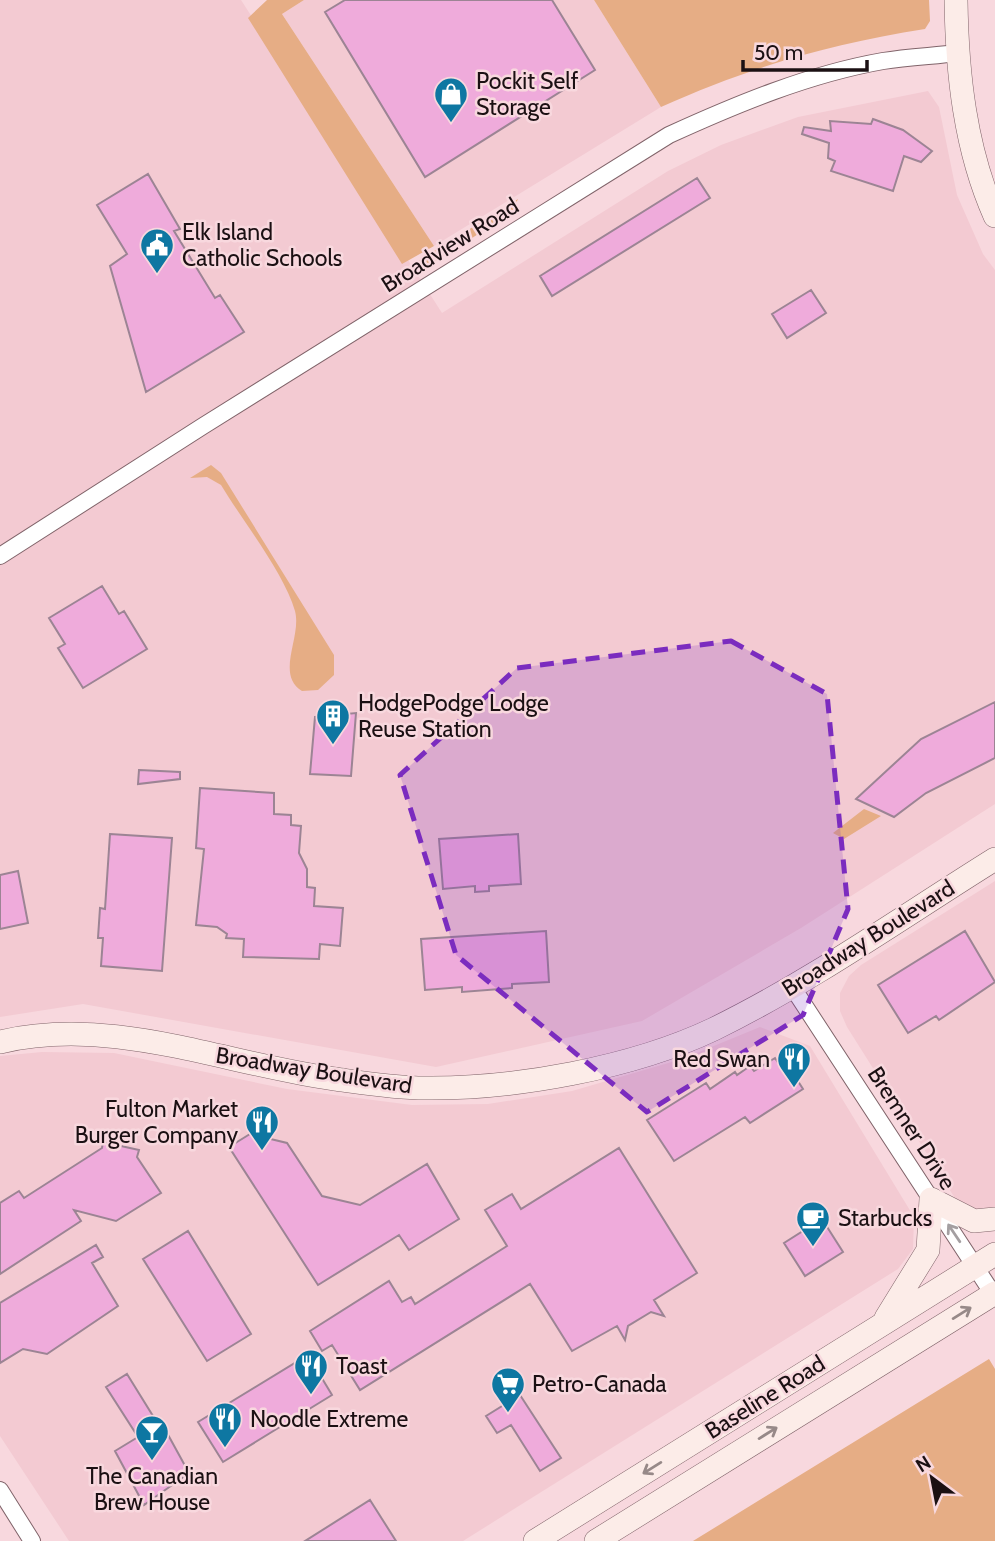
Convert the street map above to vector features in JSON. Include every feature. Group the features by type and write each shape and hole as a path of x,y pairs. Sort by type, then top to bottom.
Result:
{"street":[{"path":"956,0 958,53 971,141 982,187 995,216"},
{"name":"Broadview Road","path":"0,556 202,426 669,135 728,108 830,73 884,61 958,53"},
{"name":"Broadway Boulevard","path":"0,1042 80,1034 127,1038 334,1079 421,1088 474,1087 529,1081 657,1051 712,1030 793,988 995,859"},
{"name":"Bremner Drive","path":"793,988 931,1199 986,1260 994,1293"},
{"path":"882,1324 928,1250 931,1199 974,1222 995,1219"},
{"name":"Baseline Road","path":"535,1541 986,1260"},
{"name":"Baseline Road","path":"596,1541 994,1293"},
{"path":"0,1490 32,1541"}],"highlighted area":[{"path":"731,641 827,694 848,909 803,1015 647,1112 456,955 400,775 517,668"}],"shaded area":[{"path":"0,0 241,0 442,313 668,171 721,145 798,117 928,91 939,107 957,195 983,254 995,270 995,804 801,928 642,1021 436,1067 83,1004 0,1017"},
{"path":"267,0 304,0 282,14 434,246 402,264 248,18"},
{"path":"304,0 594,0 661,107 434,246 282,14"},
{"path":"594,0 929,0 930,21 925,29 856,42 759,69 661,107"},
{"path":"518,199 511,213 411,277 405,269"},
{"path":"211,465 221,473 334,655 334,675 318,690 302,691 294,684 290,675 296,621 290,596 282,580 221,485 207,477 190,478"},
{"path":"864,809 881,816 844,839 833,833"},
{"path":"995,881 995,1213 987,1215 958,1203 847,1027 840,1011 840,993 849,976 861,965"},
{"path":"760,1027 810,1046 914,1217 913,1249 898,1269 463,1541 69,1541 0,1436 0,1056 42,1052 114,1053 287,1089 412,1105 488,1104 572,1091 682,1059"},
{"path":"989,1359 995,1369 995,1541 693,1541"}],"building":[{"name":"Pockit Self Storage","path":"345,0 552,0 595,70 425,177 325,12"},
{"path":"873,119 903,130 932,151 921,162 904,156 893,191 831,171 835,161 828,158 829,143 802,134 804,127 831,131 830,121 871,124"},
{"name":"Elk Island Catholic Schools","path":"148,174 180,229 174,231 215,298 220,295 244,332 146,392 110,266 127,254 97,205"},
{"path":"697,178 710,198 552,296 540,276"},
{"path":"811,290 826,313 787,338 772,314"},
{"path":"102,586 119,614 124,611 147,649 83,688 58,648 65,644 49,618"},
{"path":"995,702 995,758 926,793 894,817 856,799 921,739"},
{"name":"HodgePodge Lodge Reuse Station","path":"356,713 351,776 310,774 315,717"},
{"path":"139,770 180,772 180,779 138,784"},
{"path":"200,788 274,793 274,814 291,815 291,825 301,826 299,853 307,869 307,887 315,888 314,906 343,908 340,946 320,944 319,959 243,957 244,939 226,938 227,934 217,927 196,925 204,849 196,848"},
{"path":"110,834 172,838 162,971 101,966 103,938 98,938 100,908 105,909"},
{"path":"518,834 521,884 489,886 489,891 475,892 475,886 443,889 439,839"},
{"path":"18,871 28,923 0,929 0,875"},
{"path":"546,931 549,982 512,984 512,988 462,992 462,987 425,990 421,939"},
{"path":"965,931 995,982 939,1020 936,1016 908,1033 878,985"},
{"path":"775,1058 779,1064 785,1061 803,1089 750,1123 745,1117 674,1161 647,1120 706,1083 710,1089 735,1072 737,1075 750,1066 754,1071"},
{"path":"250,1134 287,1143 322,1196 360,1205 427,1164 459,1219 409,1250 399,1235 318,1285 229,1147"},
{"path":"103,1142 139,1150 137,1157 161,1193 116,1221 74,1210 81,1221 0,1274 0,1203 19,1191 24,1198 102,1148"},
{"path":"619,1148 697,1273 654,1300 664,1316 651,1312 628,1326 625,1340 617,1326 572,1351 530,1284 360,1390 332,1345 322,1351 310,1331 389,1281 402,1302 411,1297 415,1304 507,1246 485,1210 512,1194 521,1209"},
{"name":"Starbucks","path":"822,1219 843,1252 805,1276 784,1243"},
{"path":"188,1231 251,1334 207,1361 143,1259"},
{"path":"96,1245 103,1257 92,1263 118,1306 47,1354 23,1349 0,1363 0,1303"},
{"path":"308,1355 332,1395 223,1462 198,1422"},
{"name":"The Canadian Brew House","path":"127,1374 158,1424 161,1422 189,1473 144,1505 115,1451 138,1437 106,1387"},
{"path":"520,1395 561,1458 540,1471 511,1425 497,1433 486,1416"},
{"path":"370,1500 396,1541 305,1541"}],"place":[{"name":"Pockit Self Storage","path":"451,124"},
{"name":"Elk Island Catholic Schools","path":"157,275"},
{"name":"HodgePodge Lodge Reuse Station","path":"333,746"},
{"name":"Red Swan","path":"794,1089"},
{"name":"Fulton Market Burger Company","path":"262,1152"},
{"name":"Starbucks","path":"813,1248"},
{"name":"Toast","path":"311,1396"},
{"name":"Petro-Canada","path":"508,1414"},
{"name":"Noodle Extreme","path":"225,1449"},
{"name":"The Canadian Brew House","path":"152,1462"}]}
